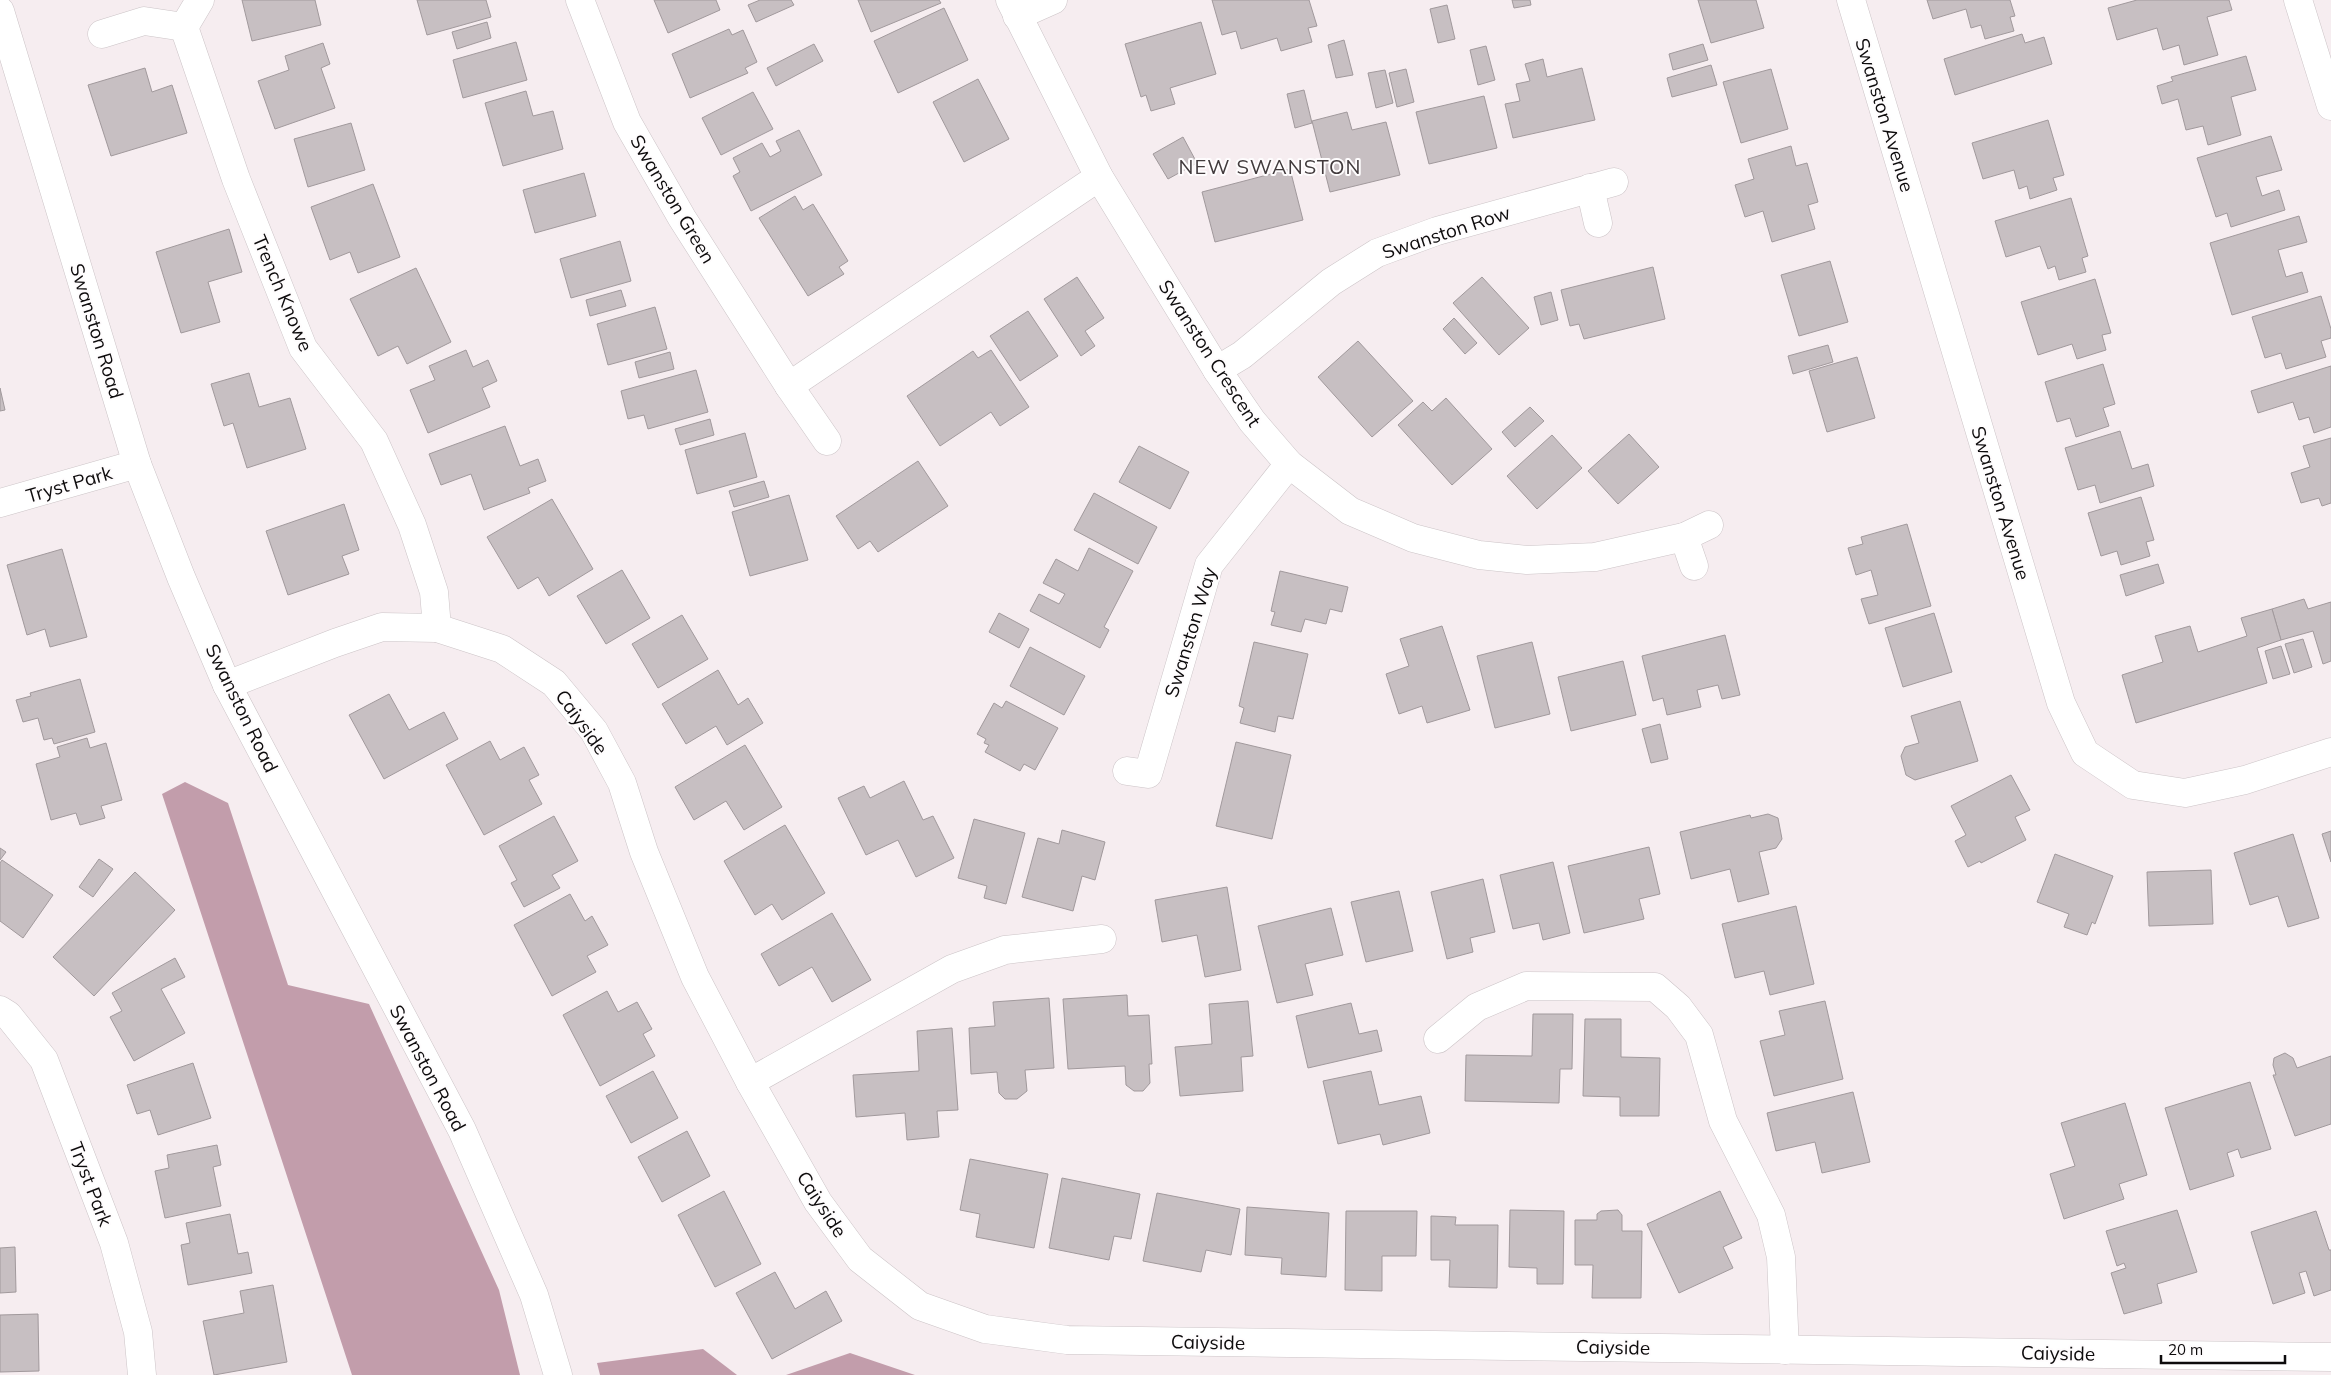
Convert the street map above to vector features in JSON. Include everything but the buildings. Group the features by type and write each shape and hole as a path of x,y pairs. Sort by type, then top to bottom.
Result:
{"street":[{"path":"102,34 144,21 184,27 200,0"},
{"name":"Swanston Green","path":"580,0 627,122 682,218 789,386 827,441"},
{"path":"1014,8 1053,0"},
{"name":"Swanston Avenue","path":"1851,0 2061,703 2085,753 2133,784 2185,792 2245,780 2331,752"},
{"path":"2298,0 2331,106"},
{"name":"Swanston Crescent","path":"1014,8 1099,177 1217,370 1252,421 1289,464 1350,511 1413,538 1479,555 1527,560 1595,557 1684,537 1709,525"},
{"name":"Swanston Road","path":"0,11 137,464 181,576 227,685 462,1130 534,1295 558,1375"},
{"name":"Trench Knowe","path":"184,27 236,179 303,348 374,441 412,525 434,592 437,628"},
{"path":"789,386 1099,177"},
{"name":"Swanston Row","path":"1217,370 1242,355 1331,282 1377,252 1437,231 1602,185 1598,222"},
{"name":"Tryst Park","path":"0,504 137,464"},
{"name":"Swanston Way","path":"1128,771 1148,774 1209,565 1289,464"},
{"path":"1684,537 1694,566"},
{"name":"Caiyside","path":"227,685 335,642 382,627 437,628 502,649 554,683 594,731 622,783 644,852 695,977 750,1082 818,1202 860,1260 920,1306 985,1329 1066,1340 2331,1356"},
{"path":"750,1082 952,969 1005,950 1102,939"},
{"path":"1438,1039 1476,1007 1526,986 1655,987 1678,1007 1700,1035 1723,1121 1771,1215 1781,1257 1784,1350"},
{"name":"Tryst Park","path":"0,1010 8,1015 44,1060 114,1243 138,1332 142,1375"}],"shaded area":[{"path":"185,782 228,803 288,985 369,1004 499,1290 520,1375 352,1375 162,794"},
{"path":"703,1349 737,1375 600,1375 597,1363"},
{"path":"850,1353 915,1375 786,1375"}],"district":[{"name":"NEW SWANSTON","path":"1270,167"}]}
